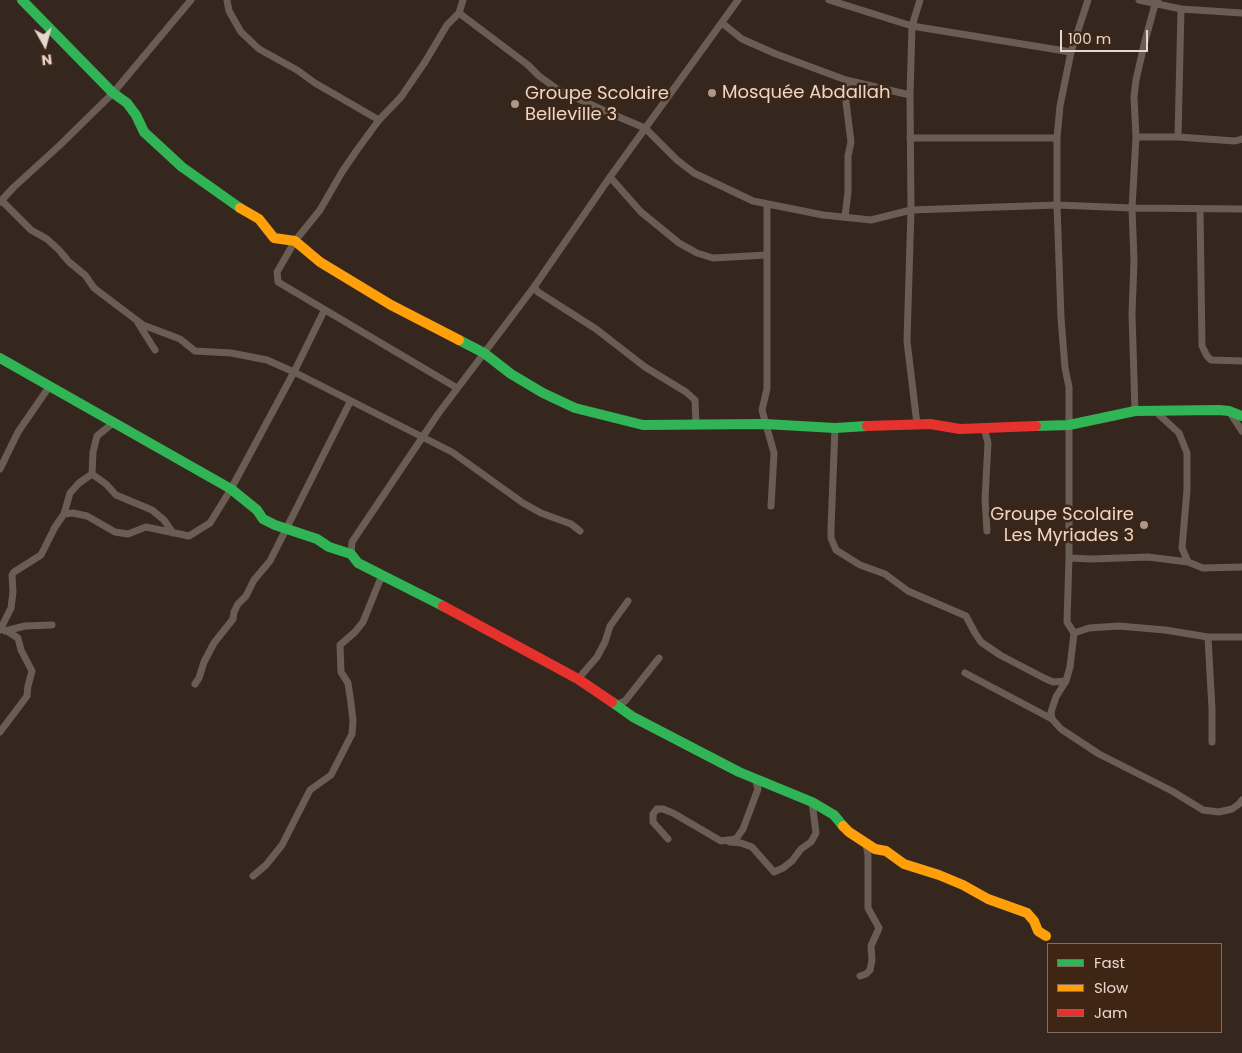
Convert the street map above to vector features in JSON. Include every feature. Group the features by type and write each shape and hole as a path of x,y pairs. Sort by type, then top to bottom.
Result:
{"street":[{"path":"22,0 113,93 127,103 136,115 144,132 182,167 238,208 259,219 274,238 295,241 320,262 391,305 484,353 511,374 543,393 575,408 643,425 765,424 835,428 917,424 930,424 960,429 1069,425 1134,411 1156,412 1206,409 1229,411 1242,416"},
{"path":"191,0 113,93 1,201 30,230 47,239 59,250 69,262 85,275 94,288 143,325 180,339 195,351 231,353 267,360 294,372 452,452 523,504 571,524 580,531"},
{"path":"227,0 229,11 241,32 259,49 379,120"},
{"path":"351,554 352,542 422,438 457,388 534,287 645,128 738,0"},
{"path":"829,0 912,26 1072,52"},
{"path":"917,424 907,341 911,210 910,95 912,26 920,0"},
{"path":"1088,0 1072,52 1060,106 1057,138 1056,205 1061,318 1065,368 1069,387 1070,558 1067,622 1074,633 1070,667 1066,681 1056,697 1050,712 1052,719 1061,730 1098,754 1172,791 1203,810 1219,812 1232,809 1242,800"},
{"path":"1139,0 1156,2 1181,9 1242,13"},
{"path":"457,388 324,311 278,282 277,272 295,241 320,210 342,172 379,120 401,96 429,56 447,25 459,13 461,1"},
{"path":"1134,411 1132,208 1136,137 1134,97 1136,80 1156,2"},
{"path":"1178,137 1181,9"},
{"path":"459,13 557,89 645,128 694,174 753,202 871,220 911,210 1056,205 1242,209"},
{"path":"722,23 742,39 758,48 850,81 910,95"},
{"path":"845,217 848,192 848,156 851,142 846,90 850,81"},
{"path":"1136,137 1178,137 1235,142 1242,139"},
{"path":"910,138 1057,138"},
{"path":"610,178 641,212 679,242 697,253 713,258 767,255"},
{"path":"767,204 767,389 762,410 774,453 771,506"},
{"path":"1200,209 1202,346 1211,360 1242,361"},
{"path":"534,287 538,292 596,329 645,367 686,392 695,400 696,425"},
{"path":"64,514 73,513 87,516 115,532 128,534 146,527 189,536 210,523 231,489 294,372 324,311"},
{"path":"136,320 155,350"},
{"path":"0,358 231,489 257,510 263,519 317,539 329,547 351,554 358,563 470,619 578,679 633,717 739,772 812,802 834,815 849,832 875,849 886,851 895,856 904,864 940,875 988,899 1016,908 1027,914 1034,921 1038,931 1046,936"},
{"path":"0,469 18,432 49,387"},
{"path":"195,684 214,643 233,619 238,604 246,596 254,580 270,561 350,402"},
{"path":"1229,411 1242,431"},
{"path":"1156,412 1179,433 1187,453 1187,490 1182,548 1188,562"},
{"path":"2,631 11,608 12,575 41,555 64,514 70,493 92,474 93,452 97,436 113,423"},
{"path":"835,428 831,538 836,550 860,565 885,574 914,594 966,616 981,642 1000,655 1053,682 1066,681"},
{"path":"984,428 988,443 985,499 987,531"},
{"path":"92,474 116,495 152,510 164,520 173,533"},
{"path":"1070,558 1092,560 1148,557 1188,562 1203,568 1242,567"},
{"path":"254,876 266,865 282,845 310,790 331,774 352,734 351,703 348,683 341,672 340,645 363,622 380,580 387,577"},
{"path":"578,679 597,657 605,642 610,626 628,600"},
{"path":"2,631 25,626 52,625"},
{"path":"1074,633 1089,628 1119,626 1165,630 1208,637 1242,637"},
{"path":"0,732 27,696 32,670 21,650 18,638 2,631"},
{"path":"1208,637 1212,742"},
{"path":"616,705 625,701 659,658"},
{"path":"965,674 1052,719"},
{"path":"721,841 736,839 743,829 758,789 755,778"},
{"path":"668,838 653,822 653,814 657,809 673,813 721,841 741,843 752,847 774,872 783,868 792,860 800,849 811,842 816,833 812,802"},
{"path":"860,976 870,970 872,960 871,946 879,928 868,908 868,855 866,843"}],"traffic: fast":[{"path":"22,0 113,93 127,103 136,115 144,132 182,167 240,208"},
{"path":"459,340 484,353 511,374 543,393 575,408 643,425 765,424 835,428 867,426"},
{"path":"0,358 231,489 257,510 263,519 317,539 329,547 351,554 358,563 443,606"},
{"path":"1036,426 1069,425 1135,411 1219,410 1229,411 1242,416"},
{"path":"612,702 633,717 739,772 812,802 834,815 843,826"}],"traffic: slow":[{"path":"240,208 259,219 274,238 295,241 320,262 391,305 459,340"},
{"path":"843,826 875,849 886,851 904,864 939,875 963,885 988,899 1027,913 1034,921 1038,931 1046,936"}],"traffic: jam":[{"path":"867,426 930,424 960,429 1036,426"},
{"path":"443,606 578,679 612,702"}],"place":[{"name":"Mosquée Abdallah","path":"712,93"},
{"name":"Groupe Scolaire Belleville 3","path":"515,104"},
{"name":"Groupe Scolaire Les Myriades 3","path":"1144,525"}]}
